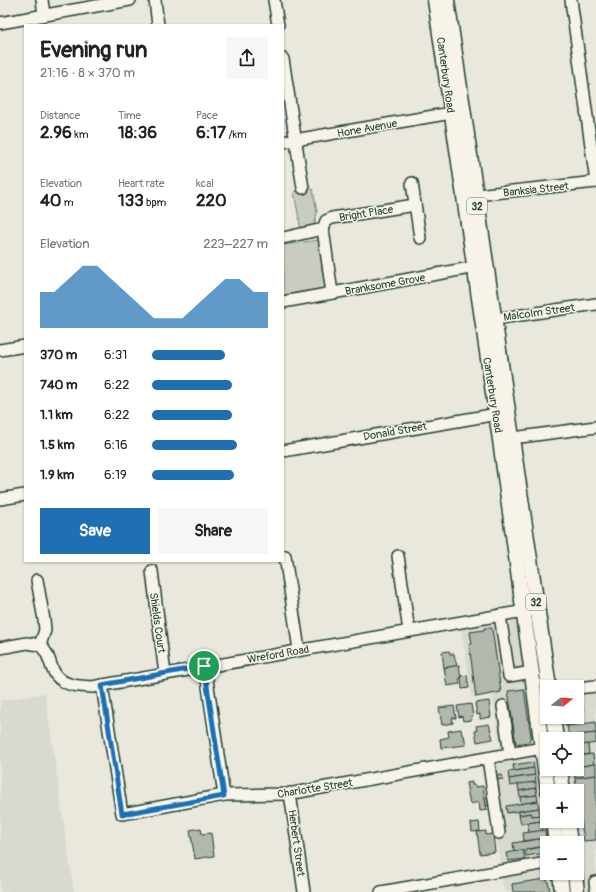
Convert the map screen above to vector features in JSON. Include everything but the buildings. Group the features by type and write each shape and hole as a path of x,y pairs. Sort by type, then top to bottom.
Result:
{"main road":[{"name":"Canterbury Road","path":"435,0 451,113 480,266 530,610 547,680"},
{"name":"Canterbury Road","path":"447,0 476,195 480,266"},
{"name":"Canterbury Road","path":"530,610 532,672 540,691"},
{"path":"561,880 562,892"},
{"path":"576,880 577,892"}],"street":[{"path":"39,19 42,0"},
{"path":"0,23 39,19 130,0"},
{"path":"155,0 158,24"},
{"path":"274,0 278,24"},
{"path":"571,0 596,182"},
{"path":"284,66 303,188"},
{"name":"Hone Avenue","path":"284,142 451,113"},
{"name":"Banksia Street","path":"476,195 596,182"},
{"path":"412,183 420,238"},
{"name":"Bright Place","path":"284,238 323,229 326,221 332,218 415,206"},
{"path":"323,229 332,293"},
{"name":"Branksome Grove","path":"284,302 480,266"},
{"name":"Malcolm Street","path":"488,320 596,304"},
{"path":"0,350 24,346"},
{"name":"Donald Street","path":"284,451 502,413"},
{"path":"506,439 596,427"},
{"path":"0,499 24,495"},
{"path":"285,556 299,650"},
{"path":"398,556 409,631"},
{"name":"Shields Court","path":"152,571 165,674"},
{"path":"0,648 27,643 40,645 45,630 37,580"},
{"name":"Wreford Road","path":"40,645 47,652 54,672 60,680 78,686 92,687 204,666 530,610"},
{"path":"500,615 509,676 532,672"},
{"path":"204,666 224,796"},
{"name":"Charlotte Street","path":"102,685 122,814 224,796 290,794 540,748"},
{"path":"584,688 596,687"},
{"path":"503,706 510,754"},
{"path":"488,758 499,833"},
{"name":"Herbert Street","path":"290,794 304,892"},
{"path":"381,892 540,864"}],"shaded area":[{"path":"313,189 317,213 314,226 301,230 294,192"},
{"path":"318,240 326,288 284,295 284,245"},
{"path":"520,620 542,784 540,784 540,828 548,828 549,836 540,836 540,880 555,880 556,892 504,892 486,767 503,764 492,695 472,698 461,628"},
{"path":"596,682 596,892 587,892 584,871 584,836 579,836 578,828 584,828 584,784 571,784 570,776 584,776 584,732 564,732 563,724 584,724 584,684"},
{"path":"45,693 74,892 0,892 0,701"}],"route":[{"path":"204,666 224,796 122,814 102,685 204,666"}]}
